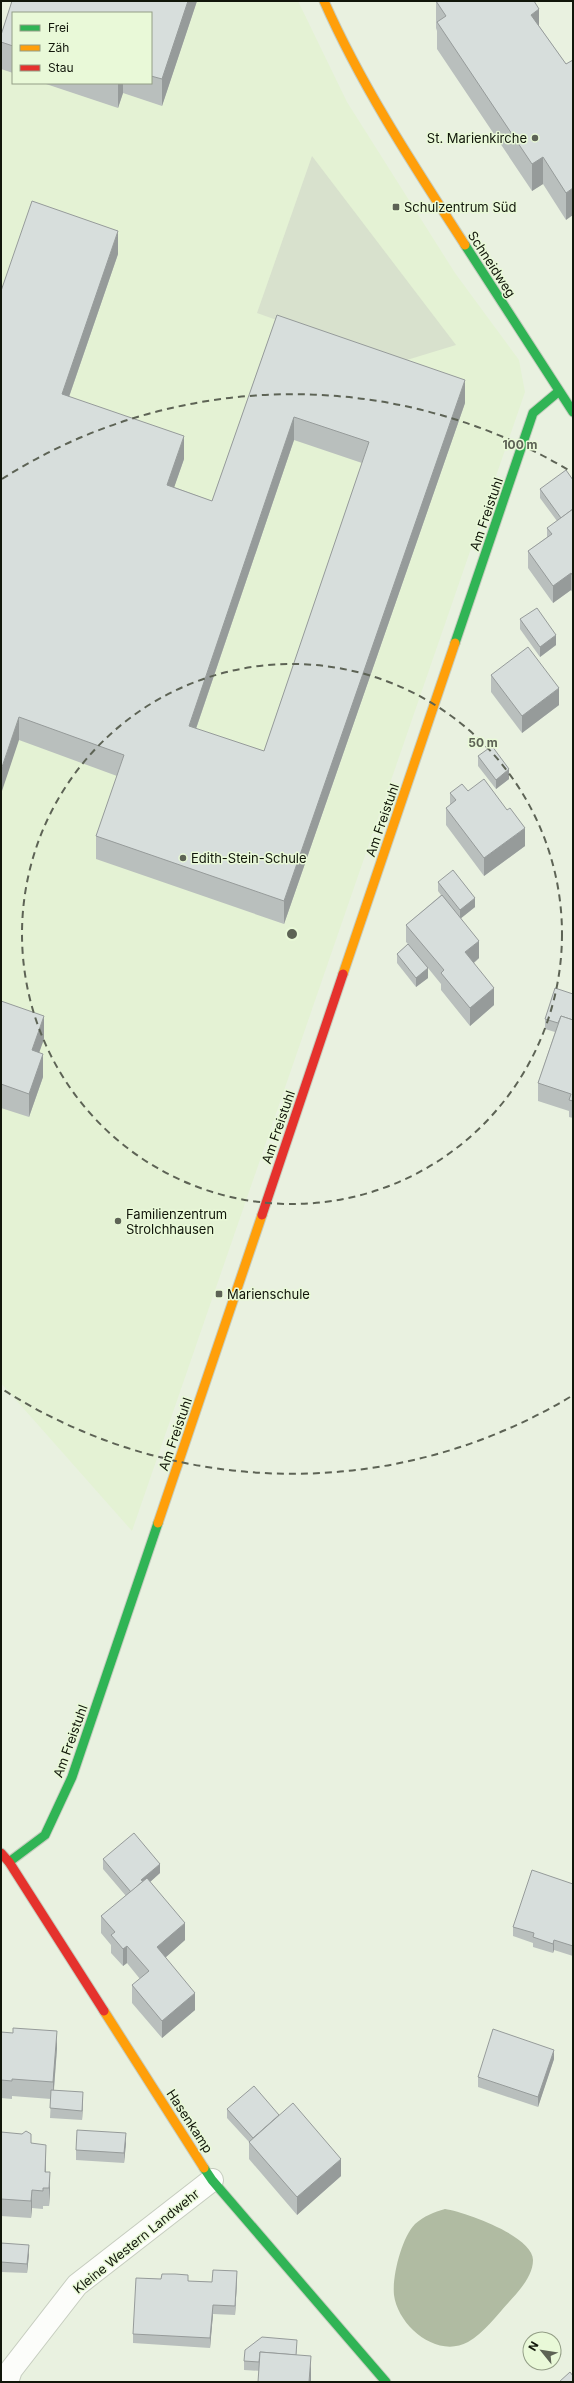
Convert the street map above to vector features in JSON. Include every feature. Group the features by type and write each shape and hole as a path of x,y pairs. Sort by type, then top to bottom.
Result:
{"street":[{"name":"Schneidweg","path":"324,1 346,50 425,184 558,392 573,412"},
{"name":"Am Freistuhl","path":"9,1862 45,1835 72,1777 533,413 558,392"},
{"name":"Hasenkamp","path":"1,1854 9,1862 212,2180 386,2382"},
{"name":"Kleine Western Landwehr","path":"7,2382 11,2370 77,2286 212,2180"}],"shaded area":[{"name":"Edith-Stein-Schule","path":"15,1 298,1 347,102 455,273 519,360 525,392 132,1531 1,1383 1,41"},
{"path":"312,156 456,345 397,363 257,313"},
{"path":"445,2209 482,2220 510,2234 522,2242 530,2251 533,2260 531,2272 525,2283 495,2318 474,2338 468,2342 456,2346 444,2346 432,2343 411,2328 397,2307 394,2295 396,2268 402,2247 410,2230 422,2219"}],"building":[{"path":"12,1 188,1 162,79 152,76 152,12 12,12 12,46 1,42 1,35"},
{"name":"St. Marienkirche","path":"436,1 534,1 539,9 531,15 566,64 573,60 573,188 566,193 543,157 532,164 437,22 446,16"},
{"path":"32,201 118,231 62,394 184,436 167,485 212,501 277,315 465,380 284,901 96,836 124,755 19,717 1,770 1,291","holes":["294,417 369,442 264,751 189,726"]},
{"path":"566,470 573,480 573,509 561,518 540,489"},
{"path":"573,509 573,576 571,573 553,586 528,551 552,534 547,528"},
{"path":"537,608 556,635 540,647 520,619"},
{"path":"528,647 559,688 522,716 491,675"},
{"path":"492,746 509,769 496,780 478,756"},
{"path":"484,779 507,810 510,808 525,828 484,858 446,808 456,800 450,793 462,784 468,791"},
{"path":"453,870 475,898 460,910 438,882"},
{"path":"442,895 479,941 465,952 494,988 470,1008 441,973 444,970 406,925"},
{"path":"408,944 428,968 416,978 397,954"},
{"path":"555,988 573,994 573,1020 561,1016 558,1023 545,1019"},
{"path":"1,1001 44,1016 32,1050 43,1054 29,1094 1,1084"},
{"path":"561,1016 573,1020 573,1101 569,1100 571,1094 538,1083"},
{"path":"134,1833 160,1864 141,1880 143,1881 131,1892 103,1859"},
{"path":"532,1870 573,1884 573,1946 554,1940 553,1944 533,1937 534,1933 513,1927"},
{"path":"147,1878 185,1923 157,1947 195,1993 162,2021 132,1985 149,1971 127,1946 123,1949 111,1935 115,1932 101,1916"},
{"path":"13,2028 57,2031 53,2082 12,2079 12,2081 1,2080 1,2032 13,2033"},
{"path":"493,2029 554,2050 538,2097 478,2077"},
{"path":"254,2086 279,2115 253,2138 227,2109"},
{"path":"51,2090 83,2092 82,2111 50,2108"},
{"path":"293,2103 341,2159 297,2197 249,2142"},
{"path":"77,2130 126,2133 124,2153 76,2150"},
{"path":"26,2131 31,2134 31,2143 46,2145 45,2172 50,2172 49,2188 43,2188 43,2191 32,2190 31,2201 1,2199 1,2132 22,2134"},
{"path":"1,2243 29,2245 27,2264 1,2262"},
{"path":"213,2270 237,2271 235,2306 213,2305 210,2338 133,2334 136,2278 161,2279 162,2274 175,2274 188,2275 188,2281 212,2282"},
{"path":"262,2337 297,2340 296,2355 260,2352 259,2362 244,2361 245,2350"},
{"path":"260,2352 311,2356 309,2382 258,2382"},
{"path":"570,2372 573,2376 573,2382 559,2382"}],"traffic: fast":[{"path":"465,245 573,412"},
{"path":"455,643 533,413 558,392"},
{"path":"9,1862 45,1835 72,1777 158,1523"},
{"path":"204,2168 212,2180 386,2382"}],"traffic: slow":[{"path":"324,1 372,95 408,156 465,245"},
{"path":"343,974 455,643"},
{"path":"158,1523 262,1215"},
{"path":"104,2011 204,2168"}],"traffic: jam":[{"path":"262,1215 343,974"},
{"path":"1,1853 9,1862 104,2011"}],"place":[{"name":"St. Marienkirche","path":"535,138"},
{"name":"Schulzentrum Süd","path":"396,207"},
{"name":"Edith-Stein-Schule","path":"183,858"},
{"name":"Familienzentrum Strolchhausen","path":"118,1221"},
{"name":"Marienschule","path":"219,1294"}]}
